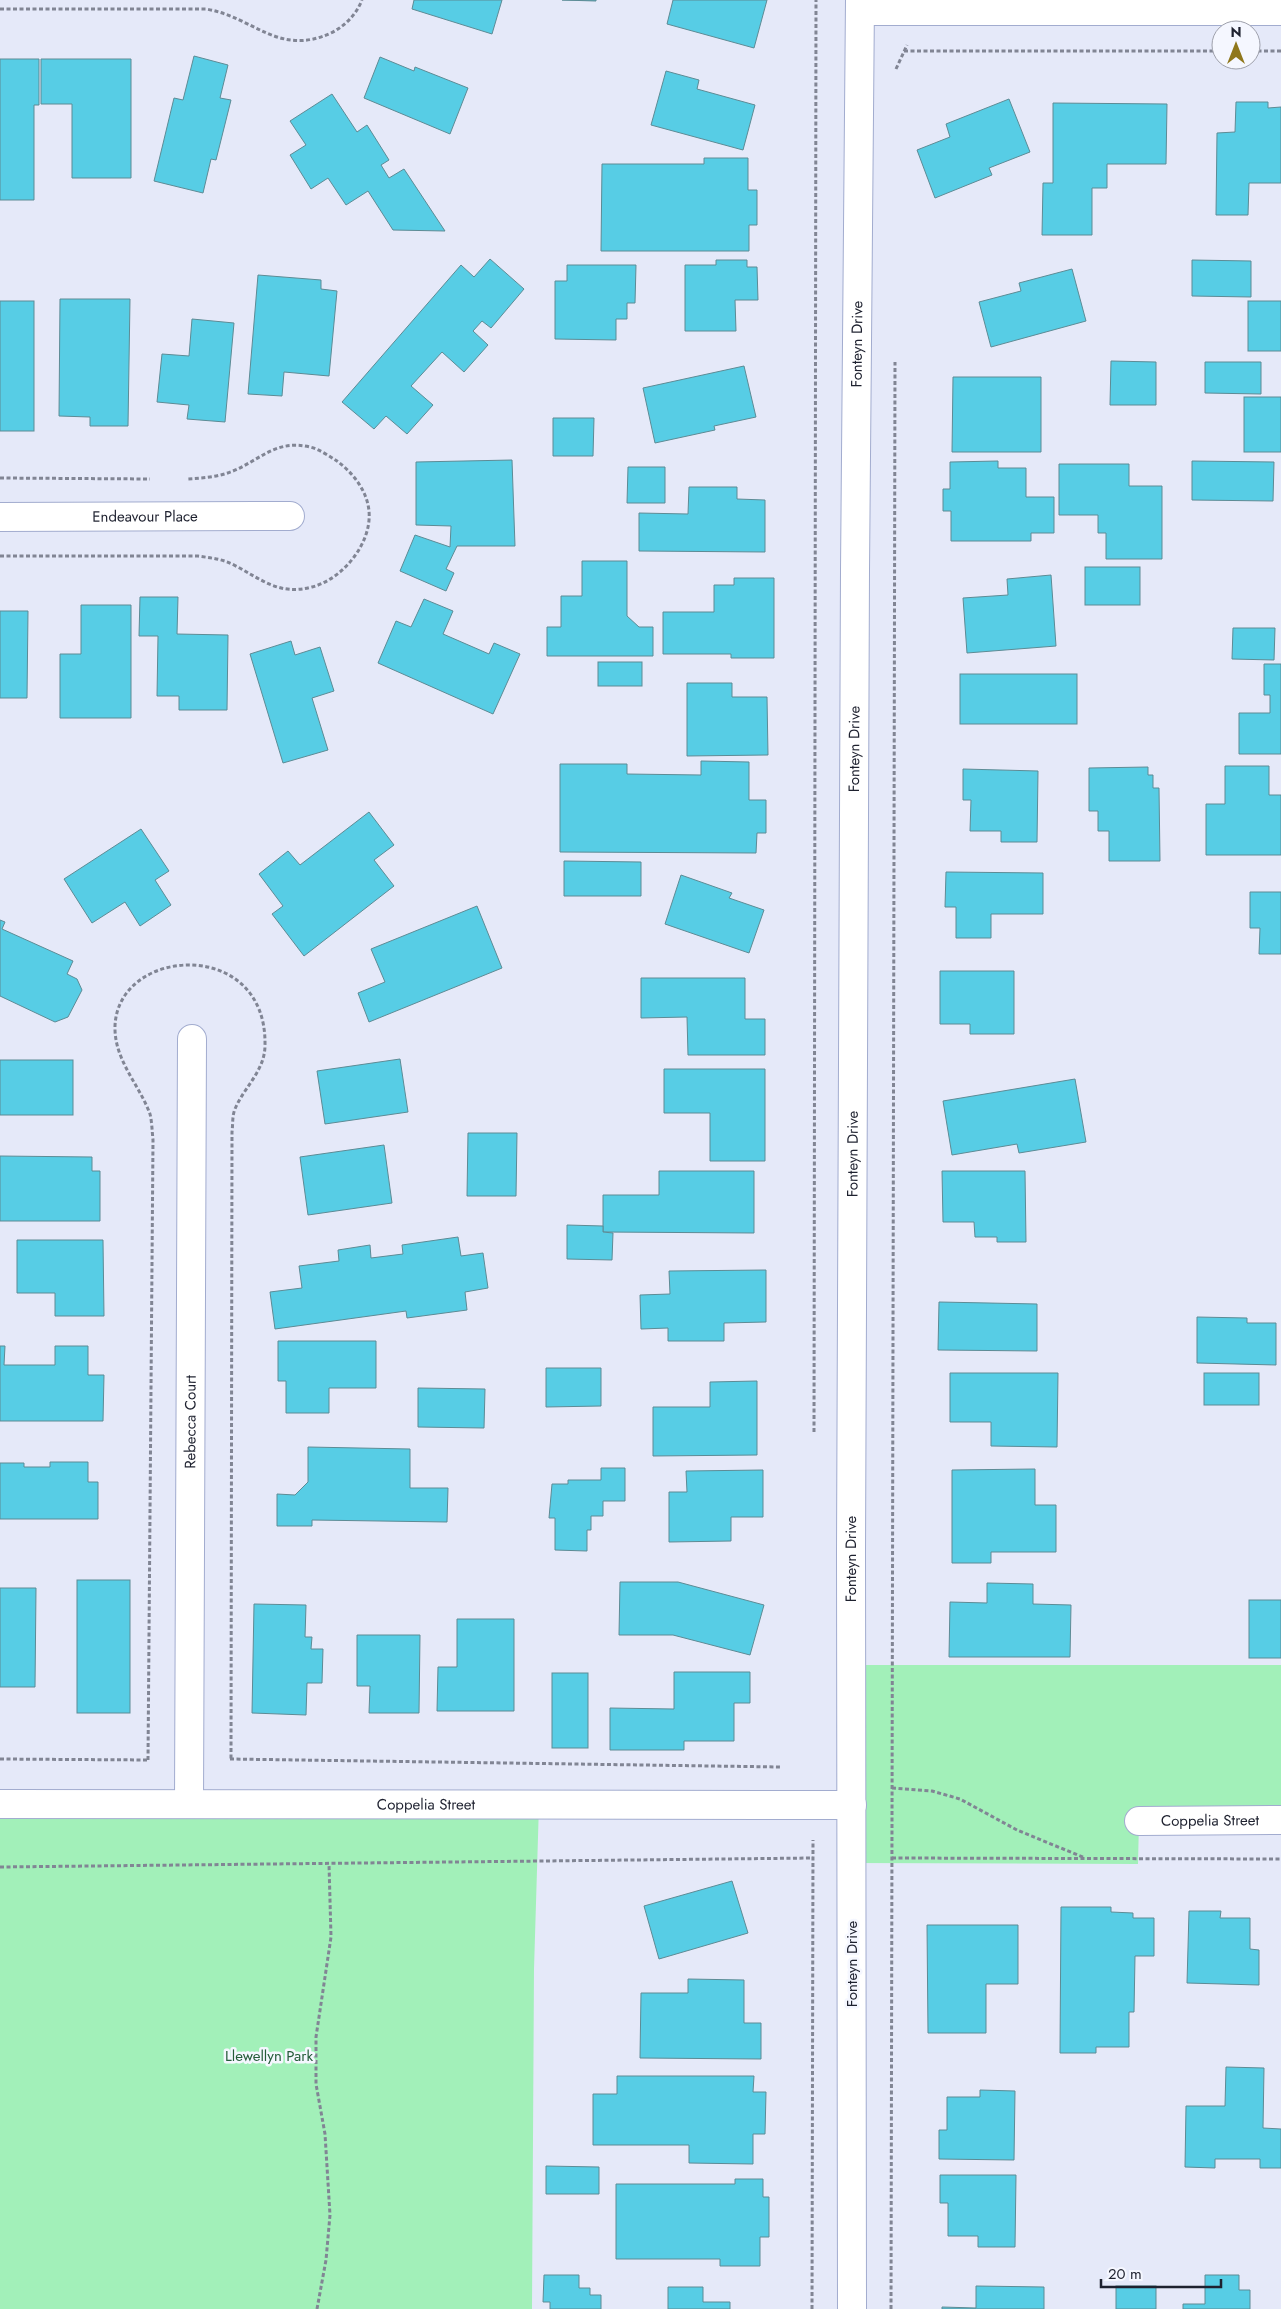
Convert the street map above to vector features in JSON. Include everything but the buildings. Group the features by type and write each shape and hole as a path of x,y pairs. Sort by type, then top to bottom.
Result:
{"street":[{"path":"860,5 1281,11"},
{"name":"Fonteyn Drive","path":"852,2309 851,1541 855,591 860,5"},
{"name":"Endeavour Place","path":"0,517 290,516"},
{"name":"Rebecca Court","path":"189,1804 192,1039"},
{"name":"Coppelia Street","path":"0,1804 852,1805"},
{"name":"Coppelia Street","path":"1139,1821 1281,1820"}],"path":[{"path":"0,9 206,9 223,12 278,39 299,41 319,38 340,28 357,11 362,0"},
{"path":"814,1442 816,0"},
{"path":"894,72 909,40"},
{"path":"904,51 1211,51"},
{"path":"1261,51 1281,51"},
{"path":"891,2309 895,352"},
{"path":"0,1759 157,1760"},
{"path":"222,1759 785,1767"},
{"path":"892,1788 924,1790 960,1799 1017,1830 1088,1859"},
{"path":"812,2309 813,1832"},
{"path":"0,1867 813,1858"},
{"path":"892,1858 1281,1859"},
{"path":"317,2309 326,2260 330,2215 325,2134 316,2084 316,2037 331,1937 329,1864"}],"green space":[{"path":"851,1665 1281,1665 1281,1820 1139,1821 1138,1864 852,1863"},
{"name":"Llewellyn Park","path":"0,1804 539,1804 534,1969 532,2309 0,2309"}]}
